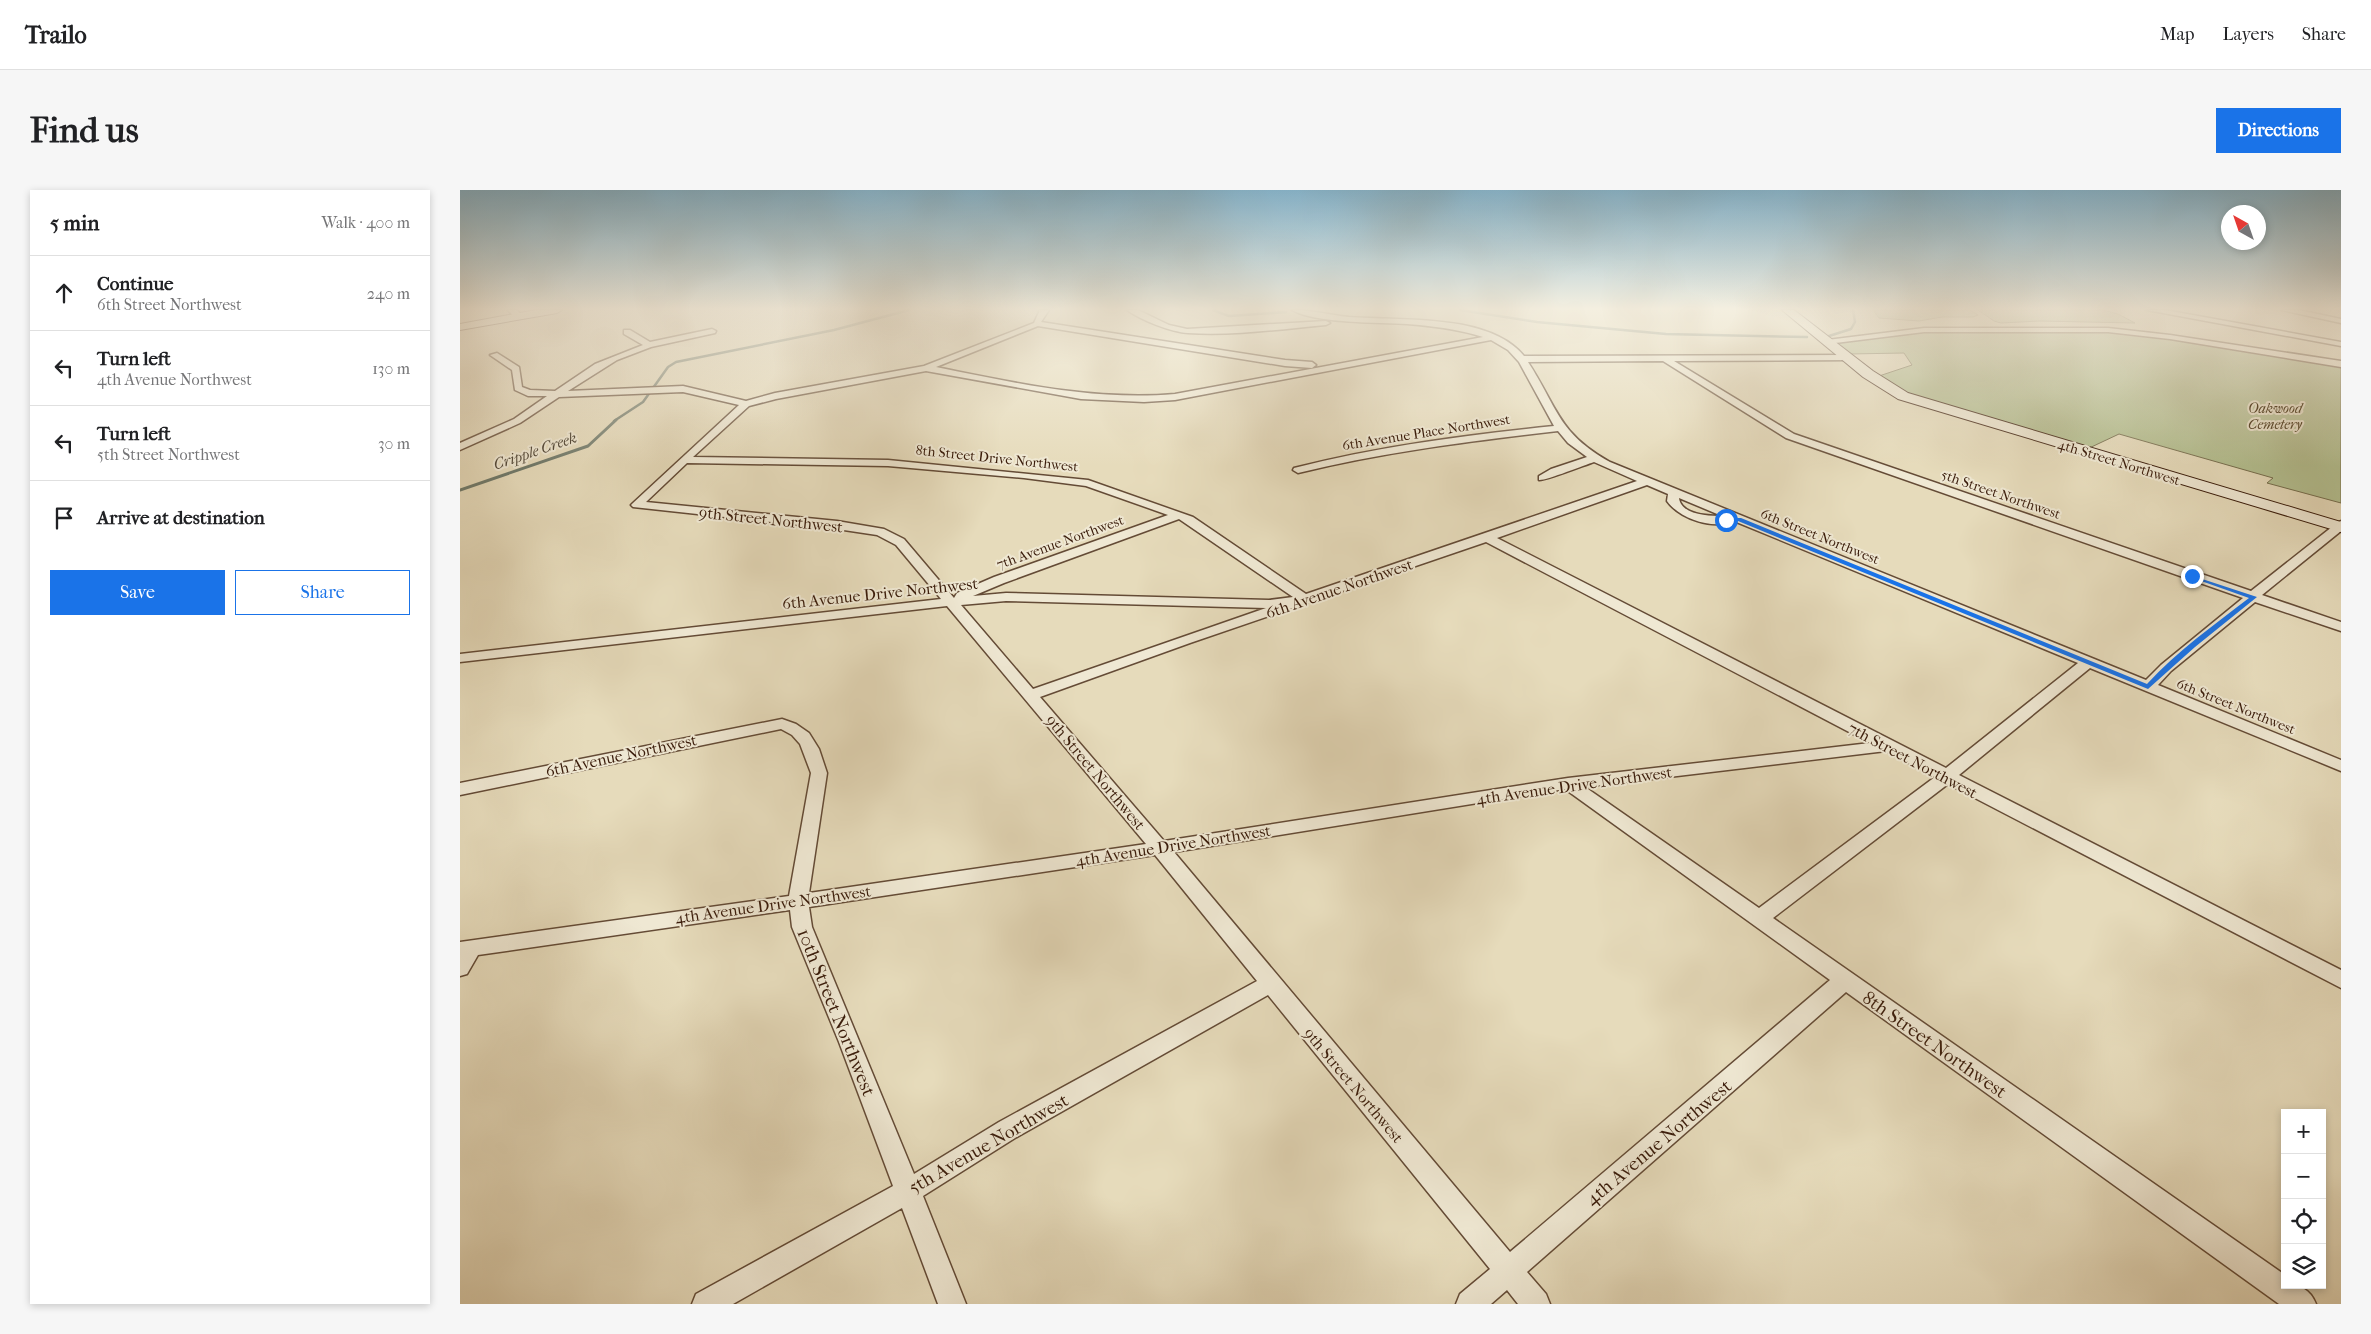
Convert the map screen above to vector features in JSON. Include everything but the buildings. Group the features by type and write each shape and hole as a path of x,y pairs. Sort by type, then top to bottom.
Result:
{"main road":[{"name":"4th Street Northwest","path":"1854,362 1899,394 1973,419 2340,526"}],"street":[{"path":"504,362 516,370 520,390 528,393 558,394 683,389 746,404"},
{"path":"460,446 517,421 606,362"},
{"path":"684,460 746,404 775,396 926,368 941,362"},
{"path":"1273,362 1344,365"},
{"path":"926,368 1072,395 1136,400 1175,397 1360,362"},
{"name":"6th Street Northwest","path":"1524,362 1560,428 1572,442 1595,458 2341,766"},
{"name":"5th Street Northwest","path":"1669,362 1790,436 2341,627"},
{"path":"1285,364 1291,370 1290,375"},
{"name":"6th Avenue Place Northwest","path":"1298,470 1338,460 1460,440 1560,428"},
{"path":"1543,478 1555,471 1595,458"},
{"name":"9th Street Northwest","path":"684,460 637,505 838,525 880,532 900,542 1160,848 1536,1304"},
{"name":"8th Street Drive Northwest","path":"684,460 888,463 1058,478 1088,483 1180,515 1306,600"},
{"name":"6th Avenue Northwest","path":"1031,695 1160,648 1306,600 1647,481"},
{"name":"7th Avenue Northwest","path":"951,601 999,580 1180,515"},
{"path":"2148,687 2166,668 2193,645 2340,526"},
{"name":"7th Street Northwest","path":"1486,537 2341,980"},
{"name":"6th Avenue Drive Northwest","path":"460,658 951,601 1006,597 1269,604 1306,600"},
{"path":"1758,919 1946,777 2088,662"},
{"name":"6th Avenue Northwest","path":"460,789 782,724"},
{"name":"10th Street Northwest","path":"782,724 797,729 804,735 814,754 818,773 798,900 802,928 952,1304"},
{"name":"4th Avenue Drive Northwest","path":"466,949 1160,848 1568,784 1887,746"},
{"name":"8th Street Northwest","path":"1568,784 2302,1304"},
{"path":"460,968 466,949"},
{"name":"4th Avenue Northwest","path":"1470,1304 1845,980"},
{"name":"5th Avenue Northwest","path":"706,1304 908,1191 1007,1130 1271,983"}],"green space":[{"name":"Oakwood Cemetery","path":"1910,362 2316,362 2341,366 2341,503 2267,483 2273,478 2119,434 2085,450 1917,398 1879,376 1912,365"}],"waterway":[{"name":"Cripple Creek","path":"614,421 643,402 668,367 676,362"},
{"name":"Cripple Creek","path":"460,490 588,446 616,420"}],"route":[{"path":"1726,520 1739,519 2148,687 2166,668 2193,645 2254,597 2192,576"}]}
